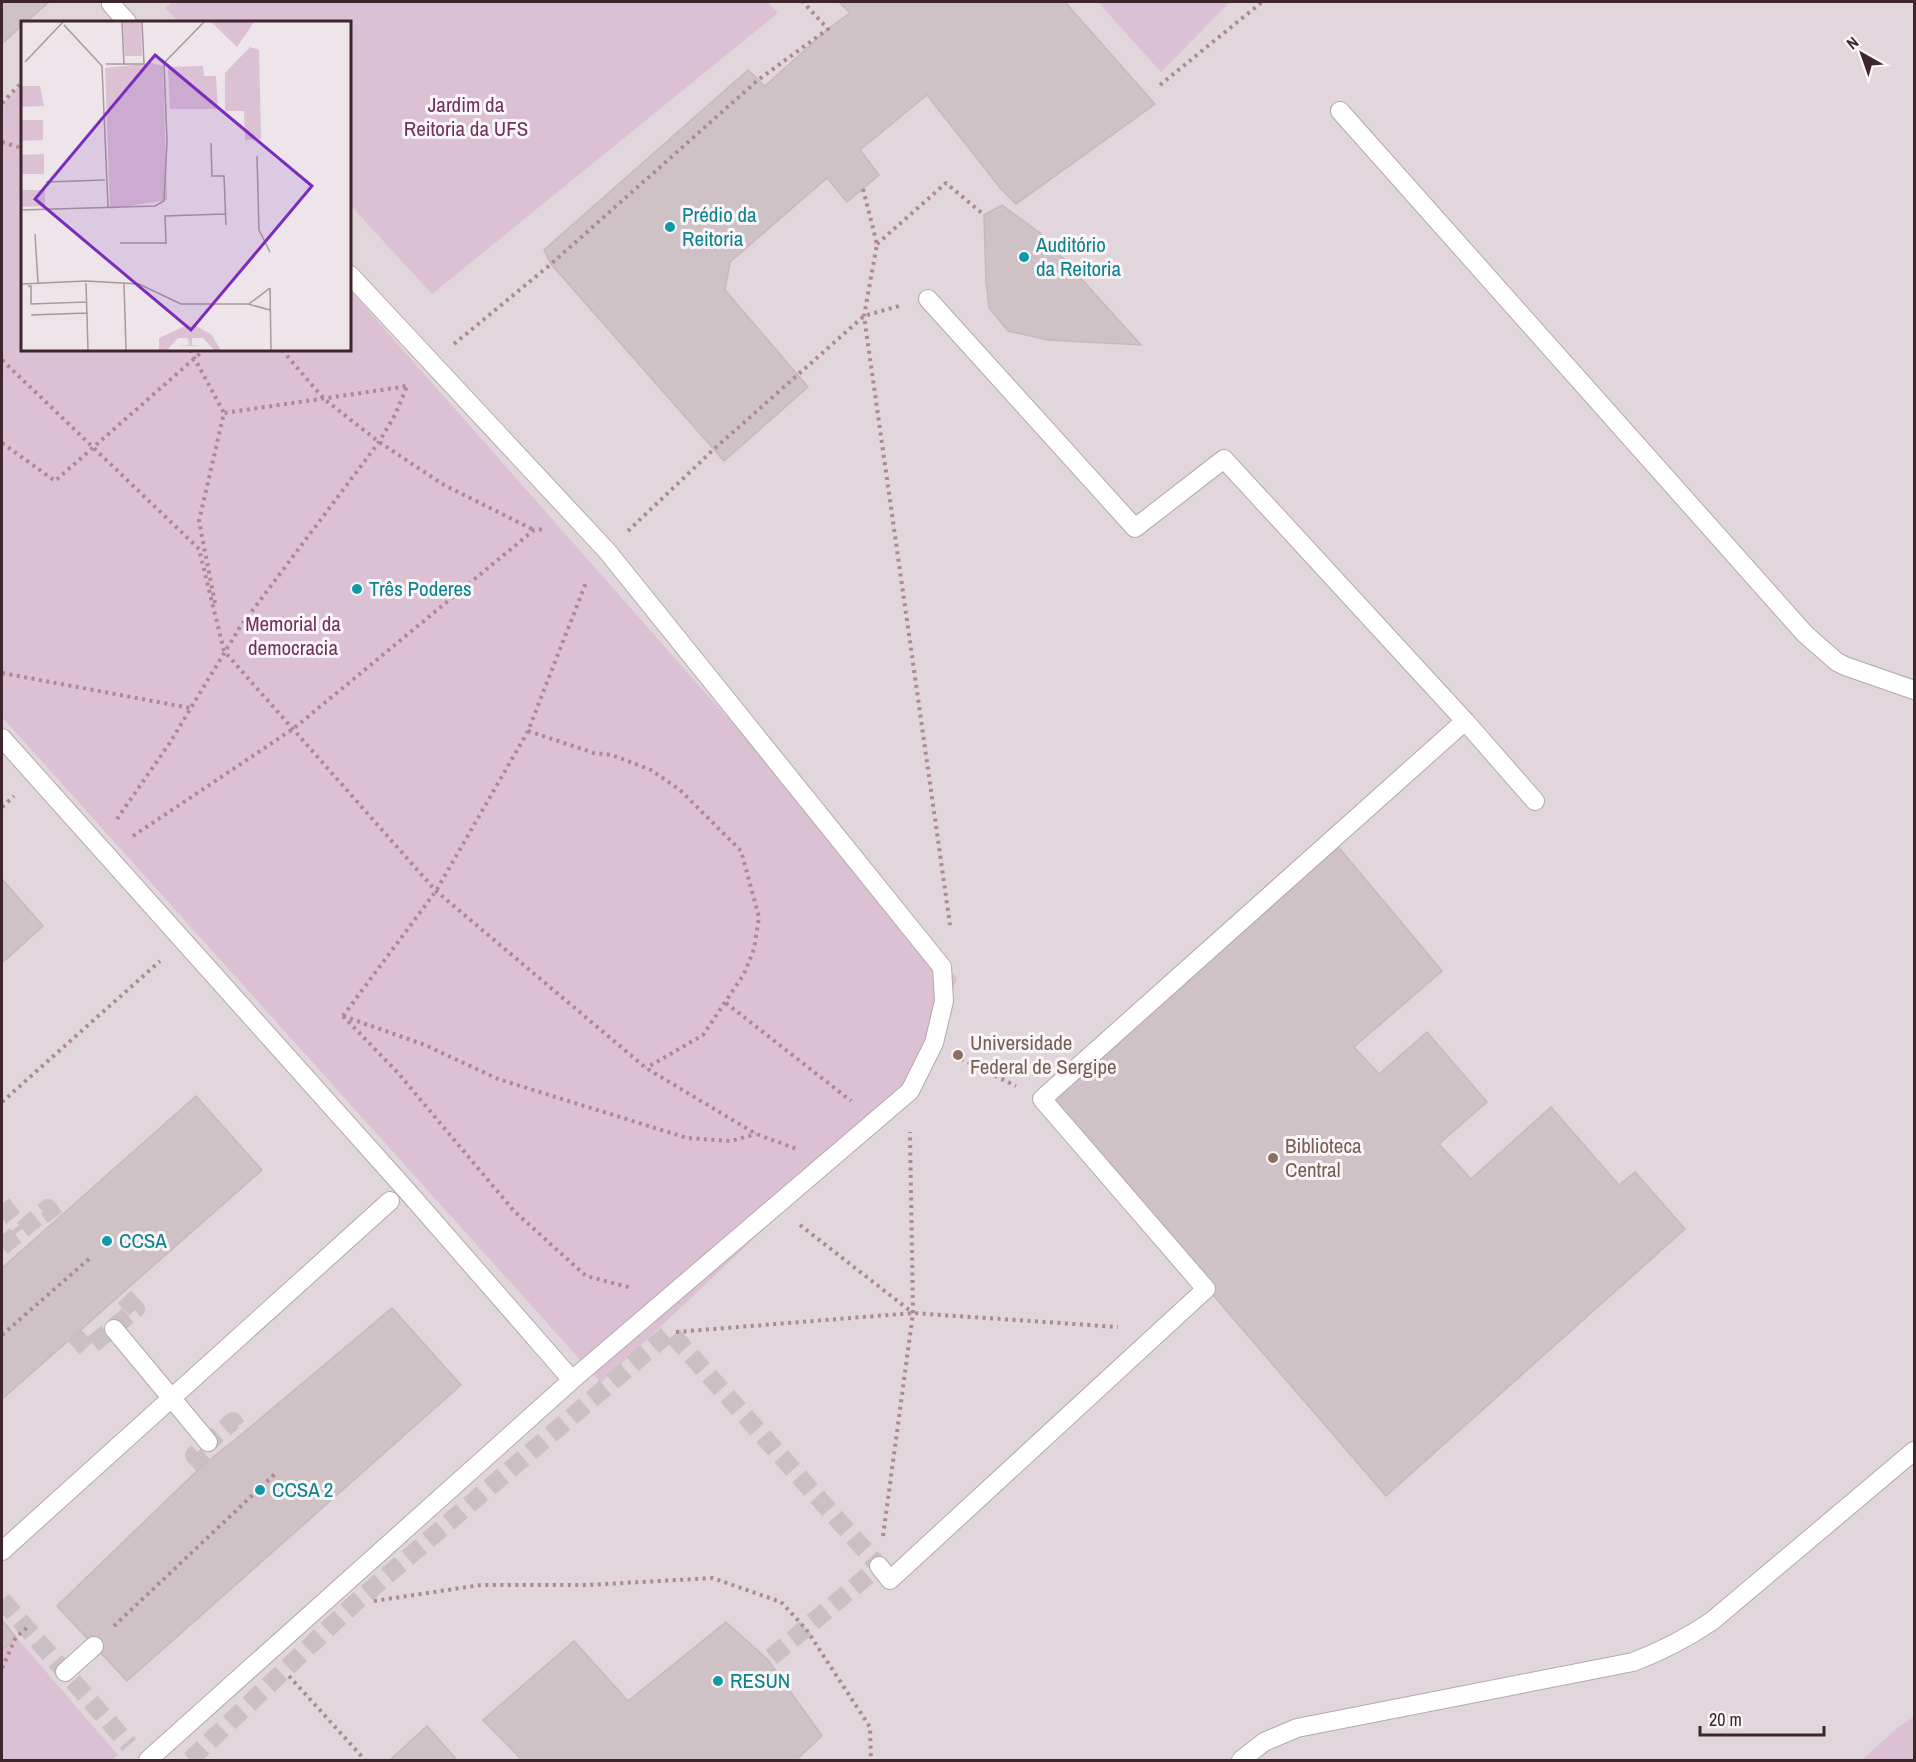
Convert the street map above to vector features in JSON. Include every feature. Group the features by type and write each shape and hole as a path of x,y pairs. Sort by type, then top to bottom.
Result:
{"street":[{"path":"111,2 126,21"},
{"path":"1340,111 1805,634 1845,666 1914,690"},
{"path":"148,1761 572,1380 910,1091 934,1043 944,1001 942,968 607,550 351,276"},
{"path":"928,299 1135,528 1224,459 1465,721 1535,801"},
{"path":"879,1566 890,1580 1206,1289 1042,1099 1465,721"},
{"path":"2,738 408,1192 572,1380"},
{"path":"2,1551 390,1201"},
{"path":"114,1329 208,1442"},
{"path":"1241,1761 1264,1742 1297,1728 1633,1662 1659,1652 1685,1639 1712,1621 1914,1451"},
{"path":"65,1672 94,1646"}],"path":[{"path":"446,351 551,264 758,80 828,29 802,2"},
{"path":"1160,85 1262,2"},
{"path":"2,103 21,83"},
{"path":"2,142 21,148"},
{"path":"876,244 946,183 984,215"},
{"path":"863,189 876,244 864,316 950,926"},
{"path":"621,537 713,450 864,316 928,299"},
{"path":"191,351 224,413 199,521 224,651"},
{"path":"2,443 55,481 203,351"},
{"path":"283,351 324,399 380,442 444,485 534,530"},
{"path":"2,360 200,549 224,651 436,891 646,1068 756,1134 806,1152"},
{"path":"117,819 169,744 240,627 380,442 408,384 402,387 224,413"},
{"path":"133,836 293,729 534,530 582,524"},
{"path":"343,1016 436,891 528,731 587,580"},
{"path":"2,673 190,708"},
{"path":"528,731 594,753 612,754 651,770 680,790 741,851 759,917 754,949 744,974 703,1035 646,1068"},
{"path":"2,1102 168,953"},
{"path":"726,1003 856,1105"},
{"path":"343,1016 425,1045 498,1079 687,1138 731,1141 756,1134"},
{"path":"343,1016 398,1073 514,1211 586,1276 642,1290"},
{"path":"960,1059 1042,1099"},
{"path":"879,1566 913,1313 910,1131"},
{"path":"798,1223 913,1313"},
{"path":"2,1335 90,1258"},
{"path":"670,1332 913,1313 1116,1328"},
{"path":"94,1646 277,1472"},
{"path":"367,1602 481,1586 587,1585 713,1578 781,1602 806,1629 870,1727 871,1761"},
{"path":"2,1668 16,1637 27,1628"},
{"path":"285,1671 364,1761"}],"shaded area":[{"name":"Universidade Federal de Sergipe","path":"2,2 1914,2 1914,1760 2,1760"}],"green space":[{"name":"Jardim da Reitoria da UFS","path":"172,2 767,2 778,13 432,294 351,206 351,21 178,21 165,8"},
{"path":"1098,2 1230,2 1161,72"},
{"name":"Memorial da democracia","path":"21,84 21,351 351,351 351,291 957,978 934,1043 910,1091 601,1383 2,717 2,104"},
{"path":"16,1637 118,1755 112,1760 2,1760 2,1650"},
{"path":"1914,1717 1914,1760 1862,1760 1897,1728"}],"building":[{"path":"2,2 49,2 27,21 21,21 21,26 2,44"},
{"name":"Prédio da Reitoria","path":"839,2 1065,2 1155,104 1016,204 1001,189 927,95 860,150 879,175 847,202 827,178 730,262 725,290 808,387 724,461 551,264 544,250 748,70 765,86 828,29 850,13"},
{"name":"Auditório da Reitoria","path":"1002,205 1040,233 1141,345 1048,340 1008,331 989,308 986,281 984,215"},
{"name":"Biblioteca Central","path":"1335,843 1442,971 1354,1047 1379,1074 1427,1032 1487,1102 1439,1144 1471,1179 1551,1107 1619,1185 1635,1172 1685,1229 1386,1496 1046,1101"},
{"path":"2,879 43,926 2,963"},
{"name":"CCSA","path":"196,1096 262,1170 2,1399 2,1268"},
{"name":"CCSA 2","path":"392,1308 461,1385 127,1681 57,1606 203,1465"},
{"path":"2,1620 16,1637 2,1650"},
{"name":"RESUN","path":"726,1622 768,1660 822,1736 796,1760 522,1760 483,1720 574,1641 628,1701"},
{"path":"427,1726 457,1760 390,1760"}],"tunnel":[{"path":"2,1204 22,1229"},
{"path":"2,1247 48,1208 56,1219"},
{"path":"74,1335 87,1349 136,1309 121,1294"},
{"path":"190,1760 355,1603 670,1332 879,1566 768,1660"},
{"path":"203,1465 194,1455 233,1421 242,1434"},
{"path":"2,1600 129,1745"}],"place":[{"name":"Prédio da Reitoria","path":"670,227"},
{"name":"Auditório da Reitoria","path":"1024,257"},
{"name":"Três Poderes","path":"357,589"},
{"name":"Universidade Federal de Sergipe","path":"958,1055"},
{"name":"Biblioteca Central","path":"1273,1158"},
{"name":"CCSA","path":"107,1241"},
{"name":"CCSA 2","path":"260,1490"},
{"name":"RESUN","path":"718,1681"}]}
